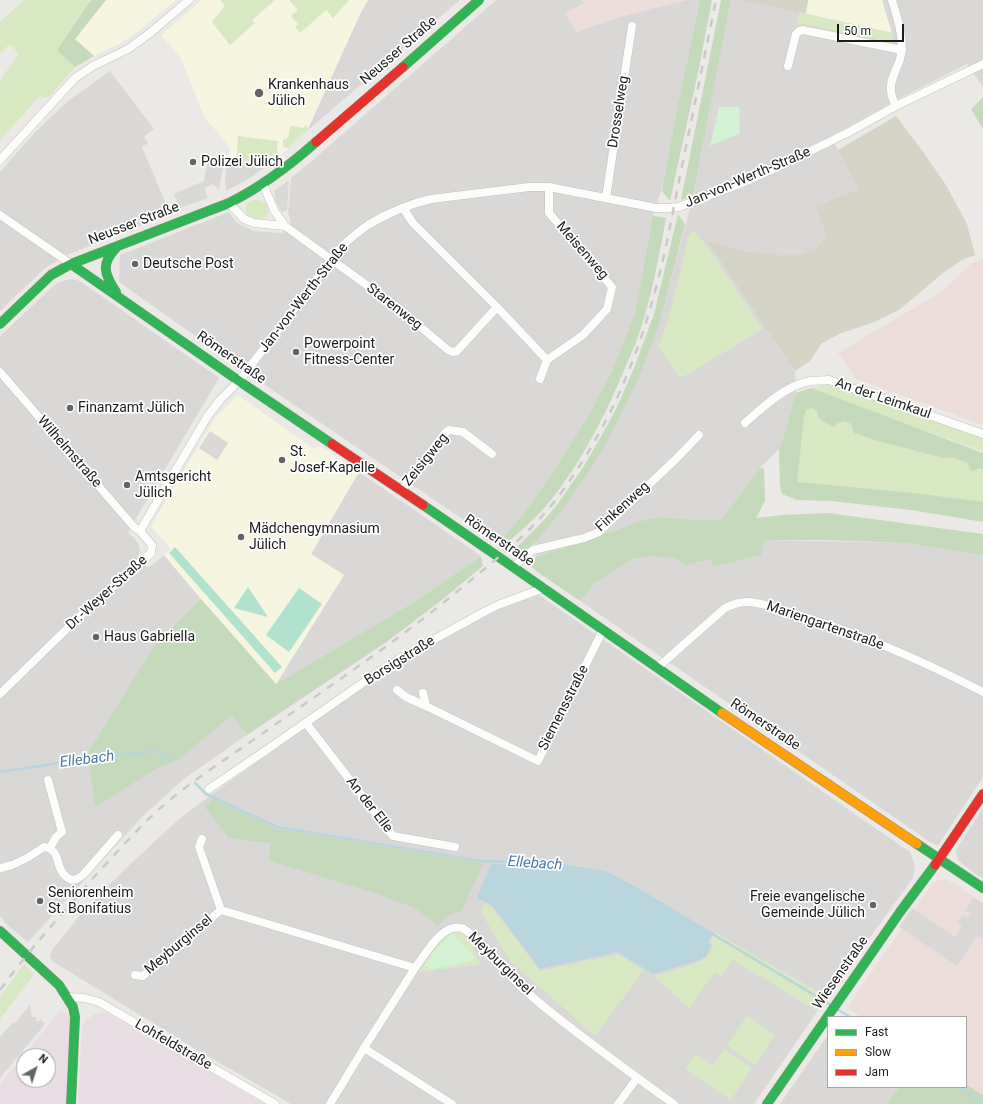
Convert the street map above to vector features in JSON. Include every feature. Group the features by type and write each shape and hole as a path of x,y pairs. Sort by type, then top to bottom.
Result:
{"main road":[{"name":"Neusser Straße","path":"0,324 51,275 72,264 229,202 263,184 300,156 478,0"},
{"path":"118,296 110,284 105,266 107,257 121,244"},
{"name":"Römerstraße","path":"72,264 239,381 544,588 657,668 983,888"},
{"name":"Wiesenstraße","path":"828,1016 900,912 940,858 983,794"},
{"path":"0,931 59,985 73,1006 75,1017 70,1104"},
{"name":"Wiesenstraße","path":"767,1104 827,1017"}],"street":[{"path":"0,160 75,78 93,66 128,49 150,33 189,0"},
{"path":"892,0 900,29 902,50 890,91 896,106"},
{"name":"Drosselweg","path":"606,198 632,26"},
{"path":"788,66 796,34 803,30 902,50"},
{"name":"Jan-von-Werth-Straße","path":"239,381 342,246 368,225 386,215 416,202 431,198 529,187 549,187 656,208 679,207 737,185 780,166 849,132 896,106 983,64"},
{"path":"263,184 275,212 285,226 331,260"},
{"name":"Meisenweg","path":"547,360 583,335 607,309 612,287 549,213 549,187"},
{"path":"229,202 244,219 254,223 285,226"},
{"path":"403,208 414,223 547,360 540,379"},
{"name":"Römerstraße","path":"0,215 72,264"},
{"name":"Starenweg","path":"331,260 370,286 448,350 453,352 457,351 496,307"},
{"name":"Wilhelmstraße","path":"0,372 134,527 140,531"},
{"name":"An der Leimkaul","path":"745,423 764,406 792,387 811,381 829,380 983,434"},
{"path":"140,531 207,417 220,400 239,381"},
{"name":"Zeisigweg","path":"401,491 445,433 449,430 463,432 492,454"},
{"name":"Finkenweg","path":"513,567 534,550 584,538 599,532 699,435"},
{"name":"Dr.-Weyer-Straße","path":"0,694 80,616 151,553 152,545 140,531"},
{"name":"Borsigstraße","path":"209,789 383,669 409,653 492,608 544,588"},
{"name":"Mariengartenstraße","path":"657,668 725,608 737,602 749,602 824,623 857,635 949,674 983,692"},
{"name":"Siemensstraße","path":"397,690 406,697 538,761 603,630"},
{"path":"423,693 426,706"},
{"name":"An der Elle","path":"306,723 393,836 455,847"},
{"path":"263,762 265,751"},
{"path":"48,780 62,832 56,837 50,848"},
{"path":"0,868 12,865 27,858 44,847 50,848 56,856 63,874 72,880 77,879 118,835"},
{"name":"Meyburginsel","path":"202,839 200,847 221,910"},
{"name":"Meyburginsel","path":"221,910 415,968 441,934 449,929 461,928 471,934 520,986 563,1022 674,1104"},
{"name":"Meyburginsel","path":"135,975 143,976 221,910"},
{"path":"330,1104 415,968"},
{"name":"Lohfeldstraße","path":"68,997 84,998 99,1002 275,1104"},
{"path":"364,1048 452,1104"},
{"path":"618,1104 638,1078"}],"shaded area":[{"path":"92,0 106,0 75,39 94,56 75,67 57,50"},
{"path":"103,0 176,0 135,34 121,43 88,59 70,39"},
{"name":"Krankenhaus Jülich","path":"202,0 368,0 361,12 307,131 276,160 247,180 226,191 225,172 230,148 204,116 181,58 161,35"},
{"path":"368,0 460,0 307,131 361,12"},
{"path":"496,0 583,0 584,3 576,32 616,18 658,6 686,0 700,0 676,113 663,185 653,216 635,312 612,371 591,411 554,471 524,513 498,543 256,379 119,282 120,255 229,212 236,222 254,231 282,233 291,224 288,211 291,178"},
{"path":"506,0 519,0 536,29 528,35"},
{"path":"583,0 686,0 616,18 576,32 565,13 584,3"},
{"path":"700,0 712,0 670,201 662,191 676,113"},
{"path":"721,0 731,0 693,196 681,200"},
{"path":"731,0 983,0 983,87 967,64 902,97 831,136 858,189 814,207 825,231 824,238 817,248 800,255 781,255 745,251 706,240 795,371 796,393 779,449 760,468 722,519 696,520 661,517 605,533 536,557 535,543 561,512 591,469 660,322 693,196"},
{"path":"742,0 808,0 805,14"},
{"path":"808,0 882,0 892,33 806,14"},
{"path":"110,71 154,129 144,137 148,143 142,147 170,214 67,255 45,268 0,311 0,172 34,133 68,101"},
{"path":"503,79 527,108 526,110 531,117 524,124 512,127 485,93"},
{"path":"983,97 983,129 971,109"},
{"path":"476,107 481,113 445,146 439,141"},
{"path":"896,116 946,185 967,224 975,255 962,260 943,273 899,310 872,323 839,334 822,343 810,361 795,371 706,240 745,251 781,255 800,255 817,248 824,238 825,231 814,207 858,189 838,150"},
{"path":"208,159 224,161 219,190 213,184 206,187 205,190 208,198 180,208 174,194 204,181"},
{"path":"226,164 266,167 247,180 226,191"},
{"path":"25,167 39,179 54,188 50,195 33,183 17,208 3,199"},
{"path":"289,180 287,210 282,212 276,202 274,191"},
{"path":"95,213 108,222 92,229 96,241 76,249 71,245"},
{"path":"678,214 685,224 660,322 635,387 591,469 561,512 535,543 526,550 519,549 513,551 557,505 584,466 617,407 634,368 654,314"},
{"path":"653,216 666,218 658,261 640,331 618,385 592,437 562,485 540,513 503,547 498,543 524,513 554,471 591,411 612,371 635,312"},
{"path":"805,226 815,228 816,234 812,243 806,246 789,249 764,244"},
{"path":"983,259 983,425 856,379 838,353 941,292 972,263"},
{"path":"166,260 181,271 149,283 145,277 146,269"},
{"path":"71,279 80,281 219,378 128,532 138,543 140,550 138,556 148,568 164,555 201,599 155,645 111,798 156,769 177,761 232,714 247,735 185,778 142,817 28,942 5,923 0,916 0,336 50,289 59,282"},
{"path":"85,365 124,412 104,430 65,382"},
{"path":"811,388 983,453 983,469 980,468 973,471 970,469 968,463 952,457 943,458 854,433 851,424 845,421 838,423 833,427 818,418 817,411 812,408 806,410 804,417 797,482 913,493 983,502 983,522 911,510 831,501 797,500 782,494 780,485 779,449 796,393"},
{"path":"35,393 75,441 69,446 28,398"},
{"name":"Mädchengymnasium Jülich","path":"238,395 314,449 322,447 359,472 311,554 344,575 276,684 164,555 171,549 151,526 215,418"},
{"path":"210,431 228,443 217,460 199,448"},
{"name":"Amtsgericht Jülich","path":"140,457 154,466 143,484 125,471"},
{"path":"760,468 764,469 765,501 756,518 828,513 983,534 983,555 905,543 825,540 764,540 761,555 713,567 711,559 687,565 676,559 650,556 633,559 595,583 580,601 536,571 529,564 536,557 642,521 661,517 696,520 722,519"},
{"path":"359,472 481,556 414,602 276,684 344,575 311,554"},
{"path":"0,501 4,508 2,511 11,535 21,537 22,546 19,549 11,573 0,574"},
{"path":"764,540 905,543 983,555 983,777 939,844 933,844 580,601 595,583 633,559 650,556 676,559 687,565 711,559 713,567"},
{"path":"481,556 483,566 438,603 385,643 247,735 232,715 177,761 156,769 111,798 95,806 88,753 155,645 201,599 276,684 414,602"},
{"path":"539,595 910,852 915,865 913,878 827,997 754,1104 291,1104 197,1050 52,961 50,956 52,950 81,914 124,870 179,819 312,723 411,655 499,609"},
{"path":"46,785 56,828 49,830 39,786"},
{"path":"213,799 277,829 483,863 462,911 448,916 438,926 417,909 378,894 270,861 270,843 229,838 205,807"},
{"path":"983,808 983,879 961,863 957,857 956,850"},
{"path":"944,879 952,882 983,903 983,1095 967,1085 967,1016 859,1016 847,1008 931,885 937,880"},
{"path":"974,897 983,903 983,938 978,935 957,966 899,927 912,908 955,937 962,926 957,923 962,915 968,918 971,914 965,910"},
{"path":"715,974 722,979 664,1060 658,1055"},
{"path":"717,995 747,1015 725,1046 696,1026"},
{"path":"30,1005 32,1017 36,1017 37,1023 40,1019 45,1024 25,1048 16,1048 16,1059 0,1078 0,1037 12,1023 14,1024"},
{"path":"59,1012 64,1012 70,1017 66,1104 0,1104 0,1084 16,1064 16,1088 56,1088 56,1048 30,1048"},
{"path":"103,1013 110,1015 265,1104 78,1104 82,1026 86,1020 94,1014"},
{"path":"694,1030 722,1049 712,1064 683,1045"},
{"path":"827,1036 827,1088 898,1088 887,1104 780,1104"},
{"path":"967,1085 983,1095 983,1104 887,1104 898,1088 967,1088"}],"green space":[{"path":"24,0 92,0 57,50 75,67 49,97 39,97 0,140 0,80 19,54 10,44 0,53 0,22"},
{"path":"220,0 275,0 252,20 255,23 230,45 212,22 225,6"},
{"path":"289,0 349,0 333,18 326,10 300,33 295,27 298,24 291,16 298,10"},
{"path":"799,12 892,33 894,41 891,44 804,24 798,25 796,19 799,18"},
{"path":"719,107 739,107 740,133 710,146"},
{"path":"305,125 308,128 307,131 288,148 283,147 283,140 288,137 290,126 304,128"},
{"path":"238,136 278,141 276,160 266,167 236,165"},
{"path":"254,200 262,201 267,204 268,213 265,217 260,219 253,218 246,213 246,205 248,202"},
{"path":"693,230 705,243 763,329 681,378 658,347 668,320 688,236"},
{"path":"827,384 983,437 983,451 896,421 811,388"},
{"path":"802,402 983,461 983,510 797,482"},
{"path":"175,547 282,667 275,673 169,553"},
{"path":"248,587 268,617 234,608"},
{"path":"299,588 322,604 289,652 266,635"},
{"path":"483,905 491,906 540,971 617,954 644,970 595,1036 510,961 482,914"},
{"path":"460,930 474,940 473,947 480,964 422,972 419,971 447,933"},
{"path":"452,932 476,959 432,970 425,965 437,948"},
{"path":"715,932 827,997 817,1011 733,960 721,976 715,972 689,1008 654,976 701,961 707,957 714,944 710,942"},
{"path":"24,964 34,974 0,1019 0,997"},
{"path":"747,1016 775,1035 755,1065 727,1045"},
{"path":"724,1049 752,1068 731,1100 685,1069 695,1054 713,1066"}],"water":[{"path":"491,864 553,865 609,875 712,934 708,943 712,945 706,956 700,960 653,974 617,952 540,969 492,905 477,898"}],"waterway":[{"name":"Ellebach","path":"0,772 92,758 156,751 172,760"},
{"name":"Ellebach","path":"195,783 206,794 277,827 480,861 550,863 607,873 639,890 831,1005"},
{"name":"Ellebach","path":"837,1009 848,1016"},
{"name":"Ellebach","path":"960,1088 983,1103"}],"railway":[{"path":"0,990 34,946 94,877 157,811 190,784 367,660 446,601 534,525 562,491 604,425 633,361 648,317 665,251 716,0"}],"traffic: fast":[{"path":"403,67 479,0"},
{"path":"0,324 51,275 71,264 229,203 274,176 316,142"},
{"path":"116,248 106,264 107,275 116,292"},
{"path":"71,264 332,444"},
{"path":"423,505 722,713"},
{"path":"917,844 983,888"},
{"path":"828,1016 900,912 935,865"},
{"path":"0,931 59,985 73,1007 75,1017 71,1104"},
{"path":"767,1104 827,1017"}],"traffic: slow":[{"path":"722,713 917,844"}],"traffic: jam":[{"path":"316,142 403,67"},
{"path":"332,444 423,505"},
{"path":"935,865 983,794"}],"place":[{"name":"Krankenhaus Jülich","path":"259,93"},
{"name":"Polizei Jülich","path":"193,162"},
{"name":"Deutsche Post","path":"135,264"},
{"name":"Powerpoint Fitness-Center","path":"296,352"},
{"name":"Finanzamt Jülich","path":"70,408"},
{"name":"St. Josef-Kapelle","path":"282,460"},
{"name":"Amtsgericht Jülich","path":"127,485"},
{"name":"Mädchengymnasium Jülich","path":"241,537"},
{"name":"Haus Gabriella","path":"96,637"},
{"name":"Seniorenheim St. Bonifatius","path":"40,901"},
{"name":"Freie evangelische Gemeinde Jülich","path":"873,905"}]}
